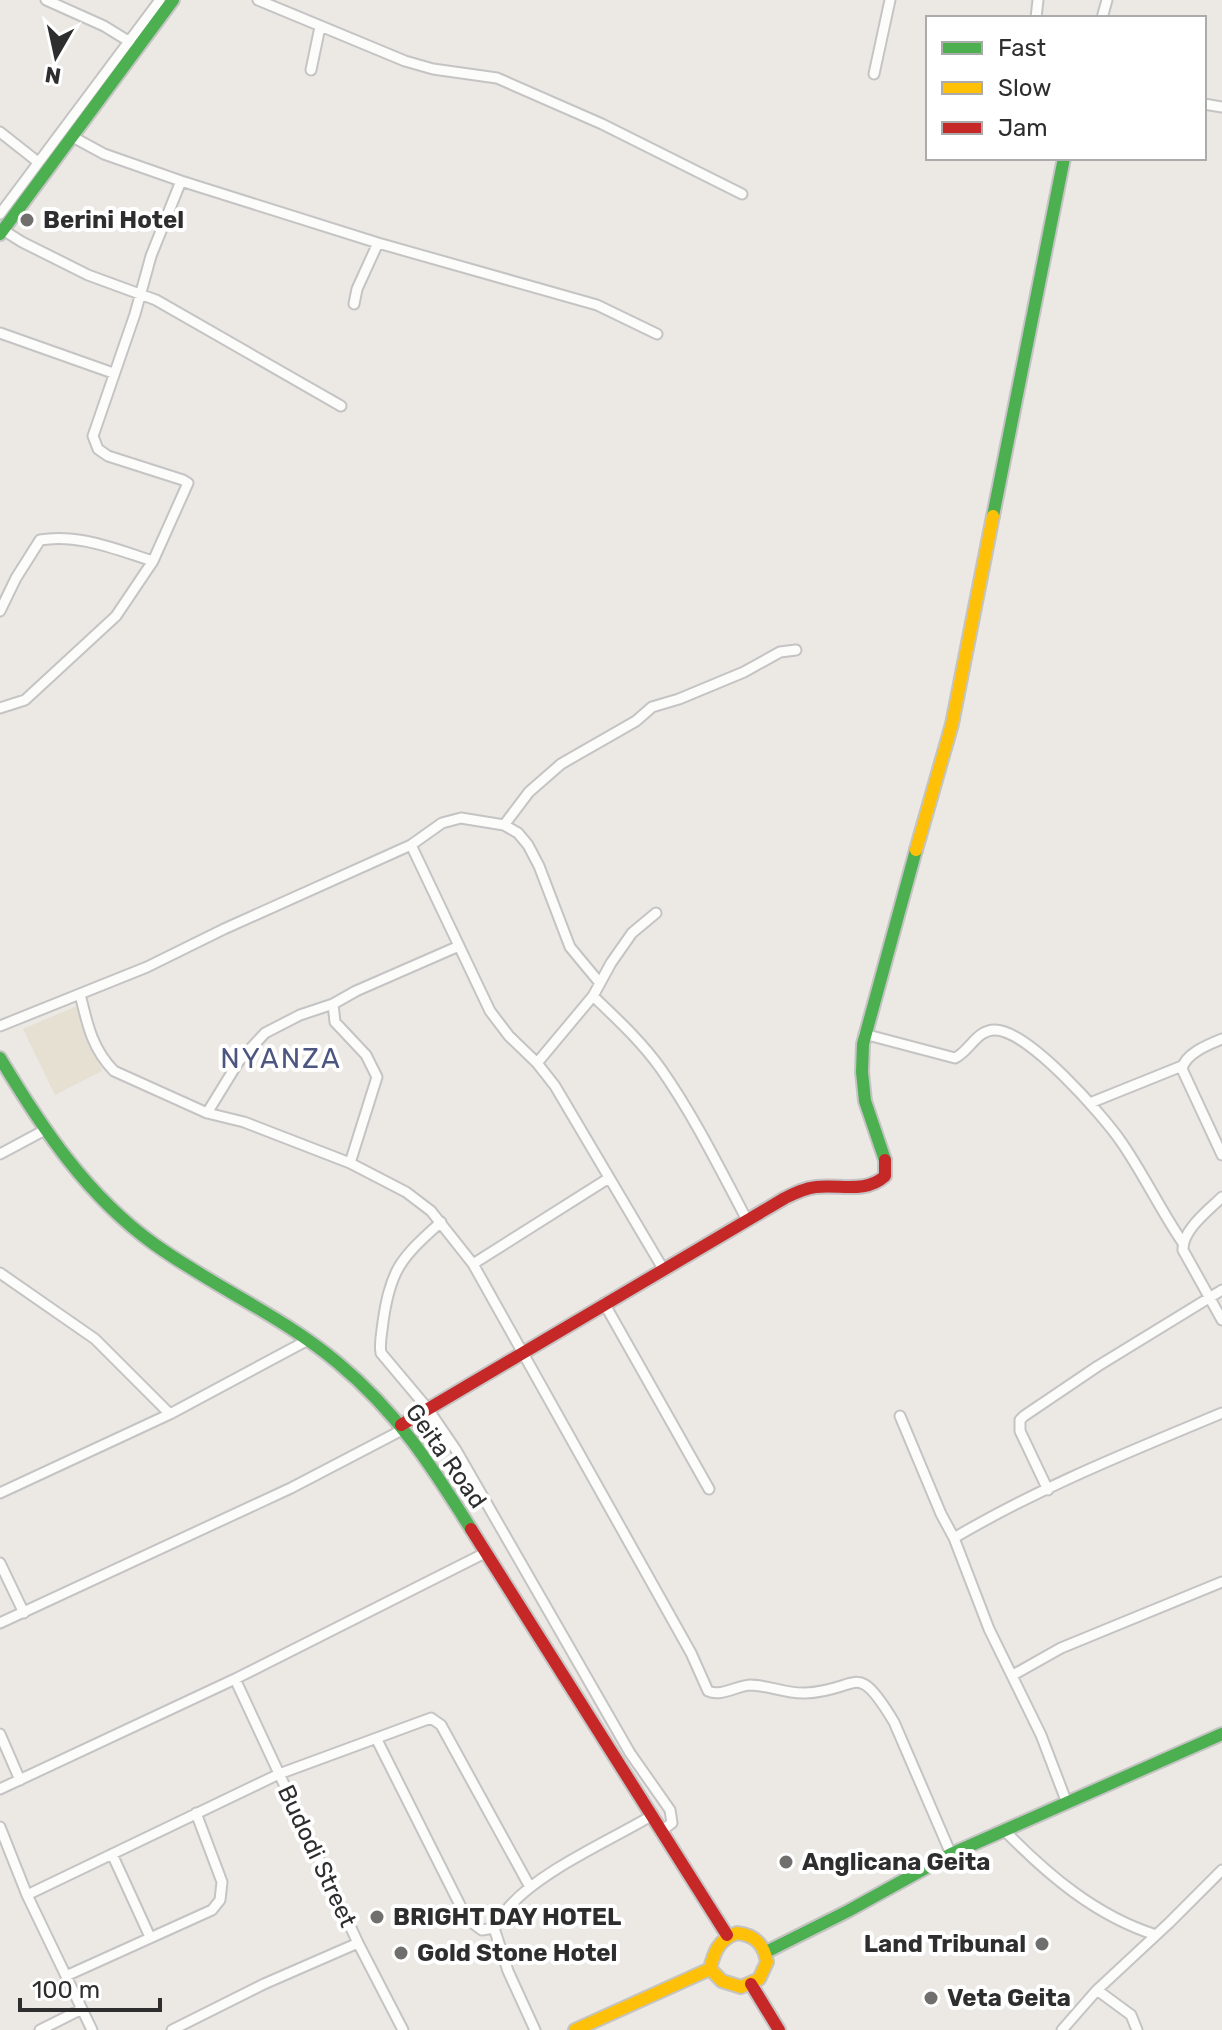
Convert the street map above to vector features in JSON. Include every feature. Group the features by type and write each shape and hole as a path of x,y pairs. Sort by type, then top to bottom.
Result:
{"main road":[{"path":"2,232 173,0"},
{"path":"402,1427 662,1267 783,1199 810,1188 870,1186 885,1176 887,1162 864,1094 860,1061 864,1034 952,724 1064,160"},
{"name":"Geita Road","path":"0,1058 43,1131 69,1164 132,1227 173,1258 308,1340 363,1386 402,1427 421,1450 727,1935"},
{"path":"766,1952 951,1854 1222,1734"},
{"path":"575,2030 710,1969 717,1945 727,1935 755,1937 766,1952 765,1971 751,1984 731,1985 710,1969"},
{"path":"751,1984 779,2030"}],"street":[{"path":"46,0 104,26 130,42"},
{"path":"0,214 160,0"},
{"path":"258,0 419,65 497,78 602,124 742,194"},
{"path":"874,74 890,0"},
{"path":"311,70 320,27"},
{"path":"0,132 38,162"},
{"path":"71,136 104,154 181,181 378,243 597,305 657,334"},
{"path":"0,708 25,700 116,616 153,561 188,483 119,460 98,449 93,431 141,294 151,256 181,181"},
{"path":"2,232 88,275 141,294 341,406"},
{"path":"354,304 357,289 378,243"},
{"path":"0,333 113,373"},
{"path":"0,611 40,540 72,539 153,561"},
{"path":"504,825 529,792 561,764 636,721 652,707 744,672 780,652 796,650"},
{"path":"0,1026 147,967 411,845 453,819 504,825 518,833 539,866 570,947 599,982"},
{"path":"411,845 490,1011 509,1036 537,1063 570,1110 662,1267"},
{"path":"537,1063 593,996 632,933 656,913"},
{"path":"207,1113 239,1061 265,1033 459,946"},
{"path":"80,994 91,1039 102,1059 125,1077 207,1113 244,1122 350,1163 406,1192 441,1222 473,1264 691,1653 708,1691 716,1694 750,1685 802,1694 854,1681 866,1685 883,1703 894,1722 951,1854"},
{"path":"593,996 661,1068 747,1220"},
{"path":"333,1004 335,1022 366,1055 377,1077 350,1163"},
{"path":"864,1034 955,1058 978,1037 988,1031 1000,1031 1040,1054 1090,1103 1123,1144 1183,1243 1183,1250 1222,1320"},
{"path":"1090,1103 1182,1066 1198,1050 1222,1039"},
{"path":"1182,1066 1222,1155"},
{"path":"0,1154 43,1131"},
{"path":"473,1264 609,1178"},
{"path":"1183,1243 1201,1217 1222,1197"},
{"path":"441,1222 405,1256 392,1277 380,1341 381,1353 428,1409 456,1450 630,1753 670,1810 672,1823 661,1831"},
{"path":"0,1273 95,1339 170,1414"},
{"path":"1048,1490 1020,1431 1020,1420 1098,1366 1222,1290"},
{"path":"604,1303 709,1489"},
{"path":"0,1493 170,1414 308,1340"},
{"path":"954,1538 1115,1458 1222,1413"},
{"path":"900,1416 954,1538 989,1629 1041,1735 1067,1803"},
{"path":"0,1623 291,1488 402,1427"},
{"path":"0,1789 235,1679 485,1553"},
{"path":"0,1563 24,1613"},
{"path":"1013,1675 1061,1648 1222,1582"},
{"name":"Budodi Street","path":"235,1679 358,1943 403,2030"},
{"path":"27,1895 279,1774 434,1718 530,1887"},
{"path":"0,1734 20,1780"},
{"path":"377,1740 467,1919 482,1930 494,1928 510,1906 530,1887 651,1816"},
{"path":"66,1976 212,1910 220,1900 222,1882 196,1813"},
{"path":"0,1827 27,1895 92,2030"},
{"path":"1005,1831 1057,1880 1087,1902 1127,1924 1156,1935"},
{"path":"112,1854 150,1937"},
{"path":"1062,2030 1097,1990 1222,1870"},
{"path":"494,1928 511,1978 535,2030"},
{"path":"172,2030 264,1984 358,1943"},
{"path":"1097,1990 1134,2018 1137,2030"},
{"path":"40,2030 82,2009"}],"shaded area":[{"path":"77,1006 102,1071 55,1095 23,1029"}],"traffic: fast":[{"path":"0,234 173,0"},
{"path":"993,516 1064,160"},
{"path":"885,1160 865,1101 863,1044 916,850"},
{"path":"0,1058 50,1135 108,1205 154,1244 271,1316 338,1363 378,1401 412,1440 471,1529"},
{"path":"766,1952 951,1854 1222,1734"}],"traffic: slow":[{"path":"916,850 952,724 993,516"},
{"path":"737,1933 758,1942 767,1962 759,1979 741,1987 722,1981 710,1969 718,1947 737,1933"},
{"path":"575,2030 710,1969"}],"traffic: jam":[{"path":"401,1425 785,1198 812,1188 861,1187 877,1182 885,1176 885,1160"},
{"path":"471,1529 727,1935"},
{"path":"751,1984 779,2030"}],"place":[{"name":"Berini Hotel","path":"27,220"},
{"name":"Anglicana Geita","path":"786,1862"},
{"name":"BRIGHT DAY HOTEL","path":"377,1917"},
{"name":"Land Tribunal","path":"1042,1944"},
{"name":"Gold Stone Hotel","path":"401,1953"},
{"name":"Veta Geita","path":"931,1998"}],"district":[{"name":"NYANZA","path":"281,1058"}]}
